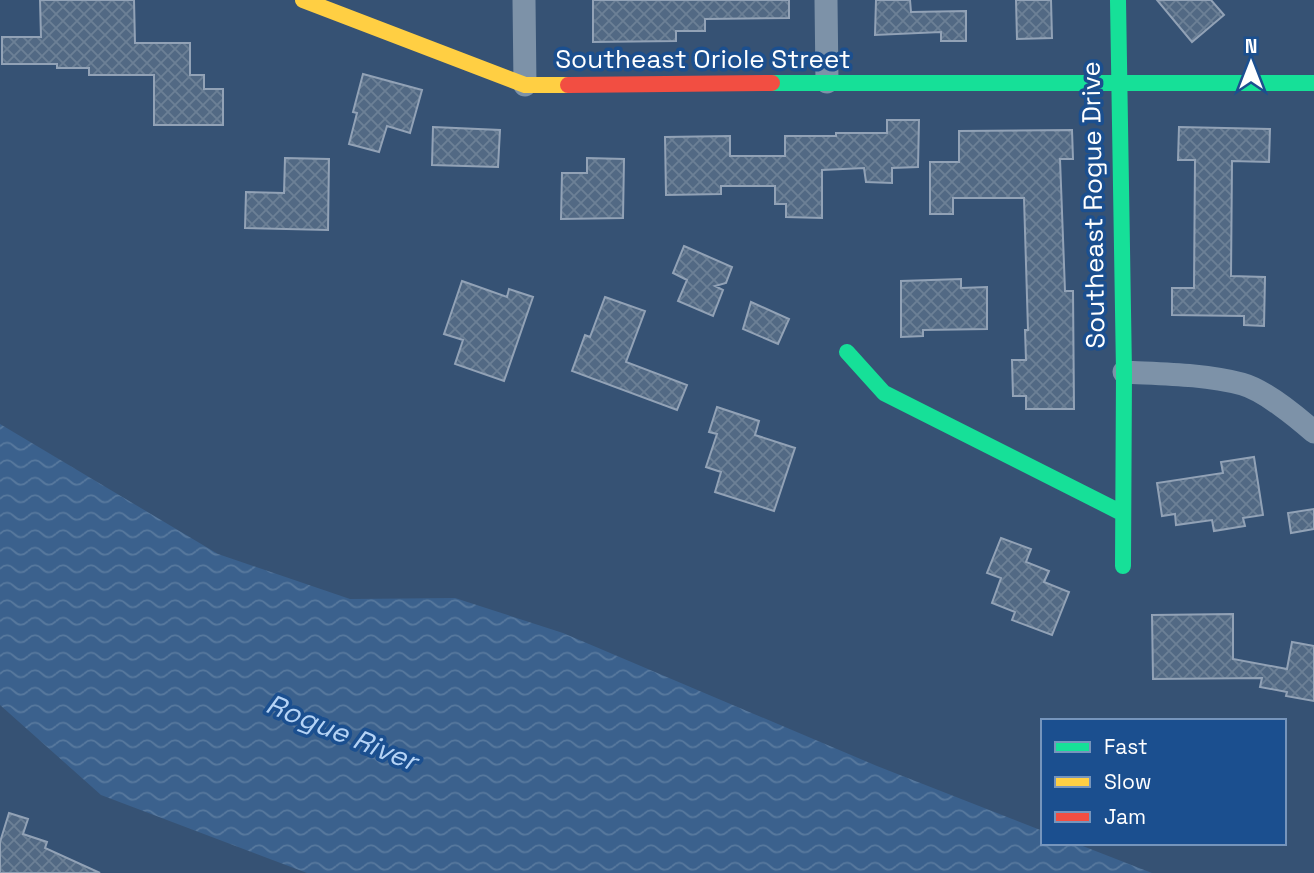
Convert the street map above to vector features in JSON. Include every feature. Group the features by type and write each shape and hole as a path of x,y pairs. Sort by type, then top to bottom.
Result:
{"street":[{"name":"Southeast Oriole Street","path":"303,0 525,85 827,82 1314,83"},
{"path":"524,0 525,85"},
{"path":"826,0 827,82"},
{"name":"Southeast Rogue Drive","path":"1118,0 1124,372 1182,375 1244,384 1293,413 1314,432"},
{"path":"847,352 884,393 1122,513"},
{"path":"1123,566 1124,372"}],"water":[{"name":"Rogue River","path":"0,424 218,554 350,599 455,598 563,633 877,766 1041,830 1041,845 1080,845 1152,873 307,873 101,795 0,705"}],"building":[{"path":"40,0 134,0 135,43 190,43 190,75 204,75 204,89 223,89 223,125 154,125 154,75 89,75 89,68 57,68 57,64 2,64 2,37 41,37"},
{"path":"593,0 789,0 789,18 705,19 705,31 676,31 676,41 593,42"},
{"path":"876,0 910,0 911,12 966,11 966,41 941,41 941,32 875,35"},
{"path":"1016,0 1051,0 1052,38 1017,39"},
{"path":"1157,0 1211,0 1224,15 1192,42"},
{"path":"363,74 422,90 410,133 387,126 379,152 349,144 357,113 353,112"},
{"path":"887,120 919,120 918,167 892,168 892,183 866,182 864,168 822,170 822,218 786,217 786,204 775,204 775,186 721,186 721,194 666,195 665,137 730,136 730,156 785,156 785,136 887,133"},
{"path":"433,127 500,130 498,167 432,165"},
{"path":"1179,127 1270,129 1269,162 1232,161 1231,276 1265,277 1264,326 1244,325 1244,316 1172,315 1172,288 1194,288 1195,160 1178,160"},
{"path":"1072,130 1073,159 1060,159 1065,291 1073,291 1074,409 1026,409 1026,396 1013,396 1012,360 1026,360 1025,330 1028,330 1024,198 953,198 953,214 930,214 930,162 959,162 959,131"},
{"path":"285,158 329,159 328,230 245,228 246,192 284,193"},
{"path":"587,158 624,159 623,218 561,219 562,173 587,173"},
{"path":"684,246 732,267 726,283 715,286 723,290 713,316 678,301 687,280 673,273"},
{"path":"961,279 961,288 987,287 987,329 923,330 923,336 901,337 901,281"},
{"path":"462,281 507,297 509,289 533,297 504,381 455,364 463,340 444,334"},
{"path":"605,297 645,311 626,362 687,385 677,410 572,371 585,335 590,337"},
{"path":"751,302 789,319 778,344 743,329"},
{"path":"717,407 759,421 755,435 795,448 774,511 715,492 721,472 706,467 717,434 709,432"},
{"path":"1254,457 1263,515 1243,518 1245,526 1214,531 1212,520 1176,525 1175,514 1162,516 1157,483 1223,473 1221,462"},
{"path":"1314,509 1314,529 1291,533 1288,513"},
{"path":"1001,538 1031,549 1026,562 1049,571 1044,582 1069,592 1052,635 1012,620 1015,612 992,603 1001,578 987,573"},
{"path":"1233,614 1233,659 1287,669 1292,642 1314,646 1314,701 1286,696 1287,692 1260,687 1262,678 1153,679 1152,615"},
{"path":"9,813 28,819 23,834 47,842 45,848 100,873 0,873 0,842"}],"traffic: fast":[{"path":"1118,0 1124,372 1123,566"},
{"path":"772,83 1314,83"},
{"path":"847,352 884,393 1122,513"}],"traffic: slow":[{"path":"303,0 525,85 568,85"}],"traffic: jam":[{"path":"568,85 772,83"}]}
